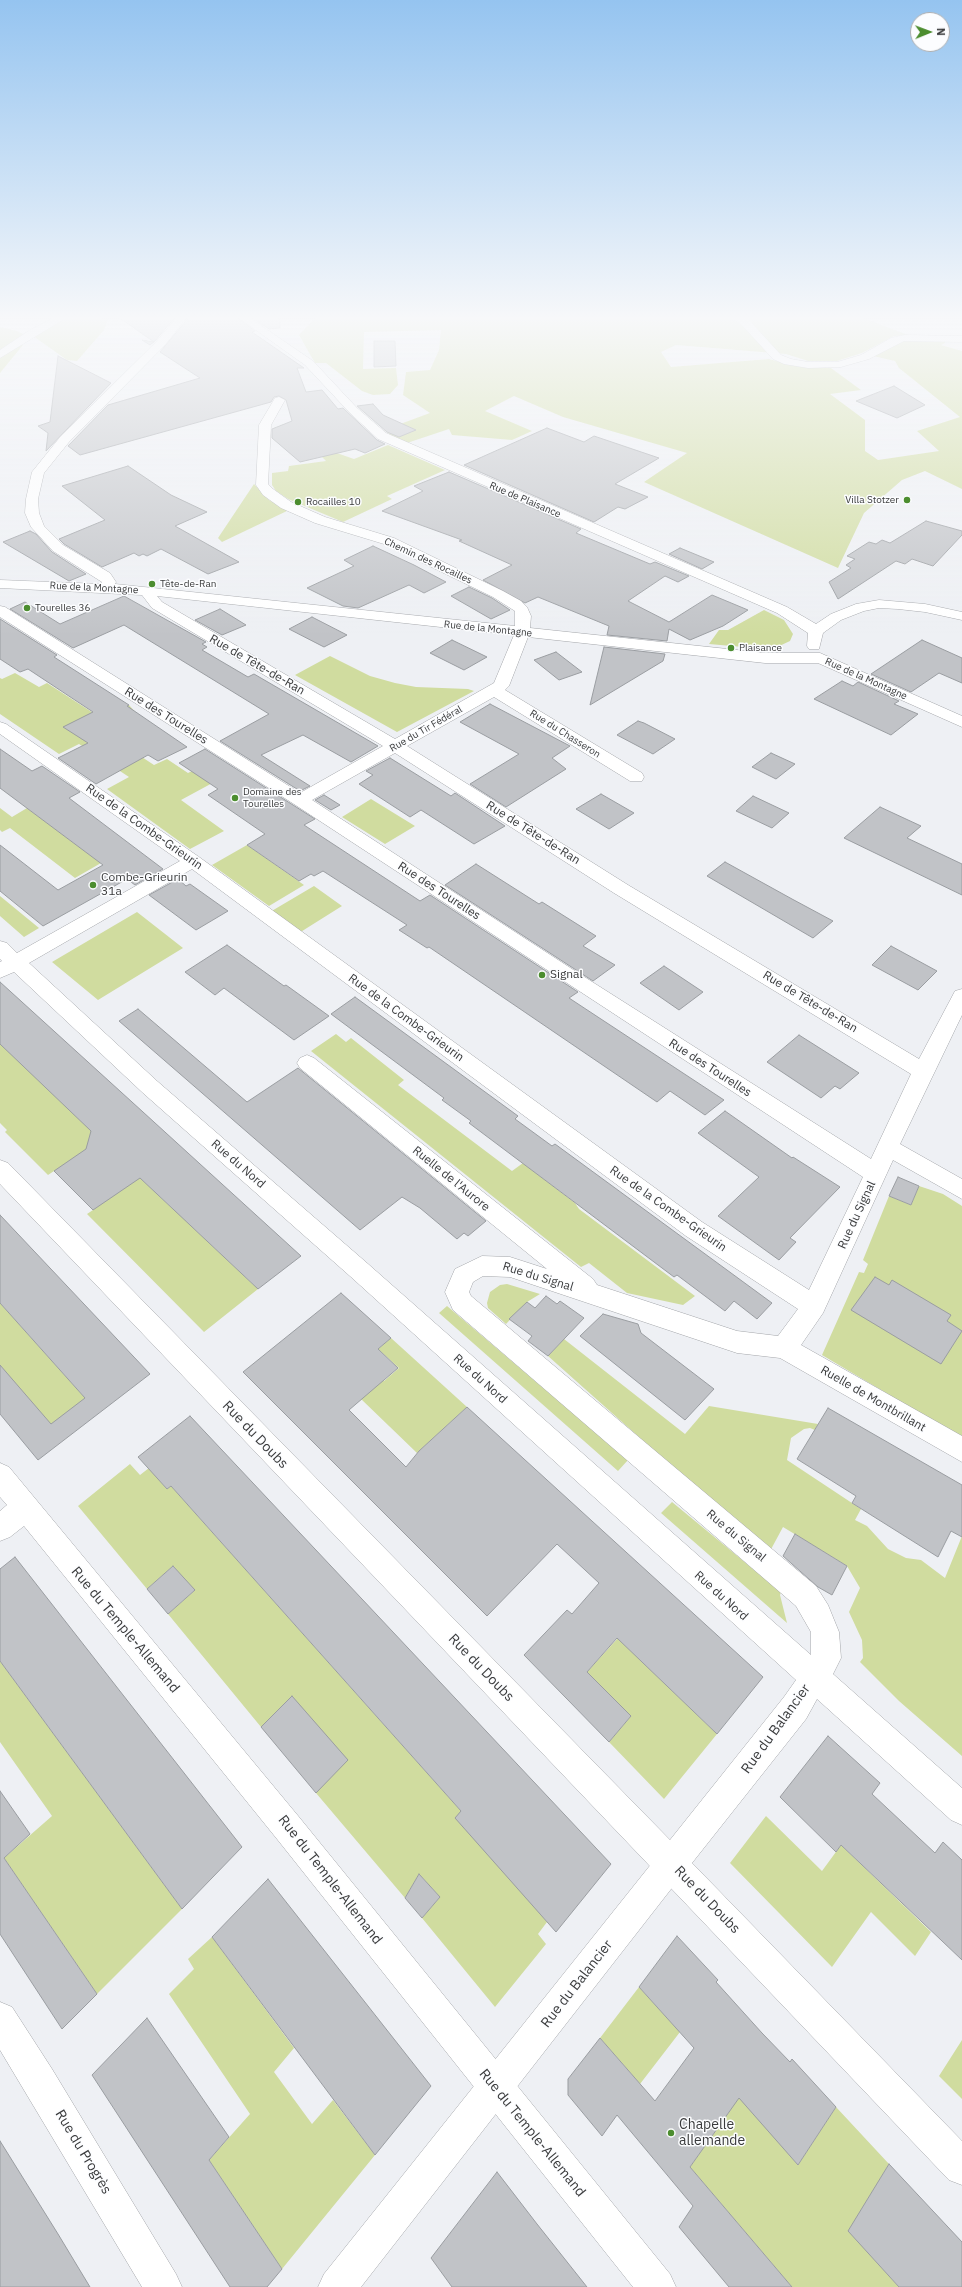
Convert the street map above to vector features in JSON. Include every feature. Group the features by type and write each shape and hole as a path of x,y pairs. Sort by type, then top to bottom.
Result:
{"street":[{"path":"81,423 65,439 38,472 32,499 32,513 38,527 58,548 106,576 109,582 106,588"},
{"name":"Chemin des Rocailles","path":"266,423 262,485 268,492 286,505 320,520 389,541 498,594 516,604 522,610 524,616 522,633"},
{"name":"Rue de Plaisance","path":"367,423 382,436 782,610 816,631"},
{"name":"Rue de la Montagne","path":"0,584 106,588 765,658 820,658 962,722"},
{"name":"Rue de Tête-de-Ran","path":"149,592 150,597 156,605 396,747 620,889 923,1071"},
{"path":"820,658 814,644 816,631 836,617 848,612 879,604 925,608 957,615 962,630"},
{"name":"Rue des Tourelles","path":"0,610 27,629 300,800 568,976 876,1174"},
{"name":"Rue du Tir Fédéral","path":"300,800 396,747 500,686 522,633"},
{"name":"Rue du Chasseron","path":"494,690 636,777"},
{"name":"Rue de la Combe-Grieurin","path":"0,727 193,861 694,1229 814,1306"},
{"path":"5,960 193,861"},
{"name":"Rue du Nord","path":"5,960 365,1276 813,1678 962,1809"},
{"name":"Rue du Signal","path":"813,1678 826,1658 825,1632 818,1615 806,1596 462,1303 457,1292 463,1276 472,1270 496,1265 510,1267 737,1342 784,1348 814,1306 923,1071 962,996"},
{"name":"Ruelle de l'Aurore","path":"307,1063 596,1295"},
{"path":"888,1147 962,1190"},
{"name":"Rue du Doubs","path":"0,1169 962,2167"},
{"name":"Ruelle de Montbrillant","path":"784,1348 962,1450"},
{"name":"Rue du Temple-Allemand","path":"0,1476 283,1821 656,2287"},
{"path":"0,1528 25,1508"},
{"name":"Rue du Balancier","path":"337,2287 496,2088 795,1708 813,1678"},
{"name":"Rue du Progrès","path":"0,2019 164,2287"}],"green space":[{"path":"404,423 513,423 532,431 512,440 452,435 449,429 407,443 392,436 384,430"},
{"path":"583,423 865,423 865,451 878,460 939,451 917,431 942,423 962,423 962,489 925,471 902,480 864,513 838,568 644,482 687,453"},
{"path":"308,443 354,459 388,445 445,470 387,496 392,499 343,522 288,499 276,491 272,485 272,473 288,471 289,466 326,461"},
{"path":"254,484 269,500 289,510 222,542 218,538"},
{"path":"764,610 784,620 793,634 790,641 775,648 766,649 709,644 719,630 728,630"},
{"path":"330,656 370,676 395,683 416,687 468,689 474,691 397,732 295,675"},
{"path":"15,673 39,687 47,683 101,718 129,705 137,714 119,742 154,765 167,759 188,773 210,762 229,774 181,800 224,831 190,849 107,789 129,777 79,744 59,754 0,714 0,678 2,679"},
{"path":"371,799 415,826 385,844 342,817"},
{"path":"0,808 12,817 27,808 101,863 75,878 10,828 2,832 0,830"},
{"path":"247,845 304,885 269,906 212,865"},
{"path":"314,886 342,906 299,933 270,912"},
{"path":"0,896 39,928 24,937 0,916"},
{"path":"137,912 183,948 98,1000 52,962"},
{"path":"336,1034 346,1042 351,1038 404,1080 398,1085 512,1171 523,1163 575,1203 579,1209 695,1296 683,1305 627,1293 589,1263 581,1267 311,1051"},
{"path":"0,1043 175,1211 218,1181 186,1221 258,1289 204,1332 87,1214 93,1210 54,1171 48,1175 5,1132 7,1130 0,1123"},
{"path":"919,1186 943,1194 962,1206 962,1438 822,1355 859,1272 864,1273 868,1264 863,1260 889,1196 911,1205"},
{"path":"507,1284 540,1294 527,1302 506,1324 488,1308 487,1303 490,1292 500,1285"},
{"path":"0,1303 85,1398 64,1440 0,1366"},
{"path":"447,1306 628,1460 618,1471 439,1313"},
{"path":"391,1338 467,1407 417,1453 361,1399 363,1362 384,1381 399,1368 378,1349"},
{"path":"564,1339 685,1434 709,1406 818,1424 815,1430 810,1428 804,1429 791,1438 787,1460 861,1509 855,1520 867,1526 888,1549 906,1558 921,1560 945,1578 962,1536 962,1756 899,1701 860,1662 863,1658 862,1640 849,1612 860,1588 847,1566 783,1527 769,1553 548,1356"},
{"path":"130,1464 140,1475 149,1468 167,1489 171,1486 461,1811 547,1922 538,1934 546,1944 495,2007 422,1918 440,1897 419,1874 405,1898 316,1793 292,1697 261,1727 168,1614 194,1591 173,1566 147,1589 78,1506"},
{"path":"672,1502 781,1592 780,1595 787,1623 661,1513"},
{"path":"618,1638 717,1734 664,1799 609,1742 631,1716 587,1672"},
{"path":"0,1661 182,1909 97,1994 4,1858 52,1816 0,1742"},
{"path":"766,1816 822,1871 841,1845 931,1932 915,1956 871,1912 832,1967 730,1863"},
{"path":"212,1937 294,2048 274,2072 312,2124 333,2100 375,2155 282,2269 209,2160 250,2114 169,1994 194,1969 188,1959"},
{"path":"639,1987 680,2032 640,2084 600,2038"},
{"path":"962,2040 962,2099 939,2076"},
{"path":"739,2094 798,2165 836,2107 889,2164 849,2231 899,2287 792,2287 690,2167 729,2112"}],"building":[{"path":"48,423 73,423 46,451 48,433 38,426"},
{"path":"91,423 196,423 80,455 68,446"},
{"path":"288,423 359,423 377,440 385,444 365,453 355,449 300,462 272,438 272,429"},
{"path":"376,423 400,423 416,430 399,437 387,432"},
{"path":"547,428 584,442 594,436 659,458 615,484 648,497 625,509 618,507 594,522 464,465"},
{"path":"128,466 171,495 207,512 175,526 239,562 208,574 161,549 147,556 143,554 139,556 134,553 102,567 64,544 59,539 105,520 62,486"},
{"path":"449,472 581,529 576,533 650,564 655,562 689,576 678,582 665,576 628,601 669,622 712,595 748,610 723,626 690,640 669,629 667,641 607,635 609,626 538,597 525,603 483,580 512,565 459,541 462,540 382,511 423,491 414,486"},
{"path":"926,521 962,531 962,535 933,566 912,559 905,564 896,561 838,599 829,582 851,568 846,565 855,559 847,556 869,542 876,544 882,540 890,543"},
{"path":"30,531 36,534 52,552 86,574 69,581 3,542"},
{"path":"373,546 446,582 424,593 409,585 358,608 343,606 307,588 354,566 344,560"},
{"path":"680,548 714,562 702,569 669,554"},
{"path":"469,587 492,598 510,610 491,619 451,596"},
{"path":"124,596 206,642 202,644 207,647 202,650 248,677 254,674 378,746 351,762 303,735 261,755 310,786 300,791 220,741 269,714 124,625 73,648 10,609 25,602 60,624"},
{"path":"220,609 246,625 222,635 195,620"},
{"path":"312,617 347,635 324,647 289,629"},
{"path":"0,619 57,655 54,657 129,705 127,706 187,747 158,761 148,755 96,784 58,758 88,743 63,727 93,712 28,669 20,672 0,659"},
{"path":"452,640 487,657 464,670 430,653"},
{"path":"922,640 962,658 962,683 939,673 911,692 871,674"},
{"path":"604,647 665,654 663,661 590,705"},
{"path":"556,652 582,672 559,680 534,660"},
{"path":"842,681 853,686 858,682 899,701 894,704 918,714 891,735 814,699"},
{"path":"490,704 570,746 552,758 566,769 506,807 470,784 519,754 460,722"},
{"path":"638,721 675,739 653,754 617,735"},
{"path":"0,749 32,771 42,766 80,792 69,798 163,869 135,885 127,879 43,926 0,891 0,845 58,890 103,865 0,788"},
{"path":"205,749 315,819 304,825 420,901 430,895 578,992 569,998 724,1100 705,1115 670,1091 657,1102 429,947 427,948 399,930 407,925 323,871 314,876 311,874 299,881 247,845 265,834 208,795 218,789 179,763"},
{"path":"771,753 795,764 776,779 752,767"},
{"path":"390,758 451,796 455,793 505,826 474,844 421,810 410,817 359,784 373,775 366,771"},
{"path":"601,794 634,813 609,829 576,809"},
{"path":"324,795 340,805 331,810 315,800"},
{"path":"753,796 789,813 772,828 736,811"},
{"path":"880,807 921,826 907,838 962,864 962,895 844,838"},
{"path":"725,862 833,921 813,938 707,876"},
{"path":"476,864 539,904 542,902 596,936 583,946 615,965 593,981 445,885"},
{"path":"178,879 186,886 190,884 228,911 196,930 149,895"},
{"path":"227,945 329,1016 294,1040 224,988 215,995 185,972"},
{"path":"891,946 937,971 918,990 872,965"},
{"path":"664,966 703,992 679,1010 640,983"},
{"path":"0,982 301,1256 258,1289 140,1178 93,1210 54,1171 86,1149 91,1131 0,1044"},
{"path":"355,997 518,1116 515,1119 552,1146 555,1144 772,1303 757,1319 734,1301 725,1311 677,1275 674,1277 469,1123 471,1121 442,1100 444,1098 331,1014"},
{"path":"138,1009 247,1102 298,1068 486,1221 468,1236 464,1233 457,1239 420,1208 402,1197 360,1230 119,1021"},
{"path":"799,1035 859,1073 840,1089 835,1086 821,1098 767,1062"},
{"path":"725,1111 792,1158 793,1157 840,1187 790,1238 796,1242 779,1260 718,1216 759,1177 698,1133"},
{"path":"898,1177 919,1186 911,1205 889,1196"},
{"path":"0,1215 150,1374 38,1460 0,1414 0,1365 51,1424 85,1398 0,1303"},
{"path":"875,1277 889,1285 892,1280 951,1315 947,1321 962,1331 941,1364 851,1310"},
{"path":"341,1293 391,1338 378,1349 398,1368 349,1410 406,1467 419,1451 467,1407 763,1677 717,1734 617,1638 587,1672 631,1716 609,1742 524,1655 567,1610 572,1614 599,1583 557,1544 487,1616 243,1372"},
{"path":"546,1296 557,1304 560,1301 584,1318 548,1356 528,1341 532,1336 509,1319 527,1302 535,1308"},
{"path":"603,1314 638,1324 641,1333 714,1389 685,1420 580,1336"},
{"path":"828,1408 962,1485 962,1537 951,1531 938,1557 852,1503 856,1496 797,1459"},
{"path":"190,1416 611,1864 556,1932 455,1818 461,1811 171,1486 167,1489 138,1457"},
{"path":"795,1534 847,1566 832,1595 818,1587 783,1556"},
{"path":"15,1557 242,1847 182,1909 0,1661 0,1569"},
{"path":"173,1566 195,1590 168,1614 147,1589"},
{"path":"292,1696 348,1760 316,1793 261,1727"},
{"path":"828,1736 880,1783 872,1794 935,1853 943,1842 962,1860 962,1960 841,1845 836,1852 780,1797"},
{"path":"0,1791 30,1834 4,1858 97,1994 62,2029 0,1934"},
{"path":"419,1874 440,1897 422,1918 405,1898"},
{"path":"268,1879 431,2086 375,2155 212,1937"},
{"path":"677,1936 718,1980 716,1982 762,2033 790,2062 792,2059 836,2107 798,2165 739,2098 690,2167 792,2287 729,2287 679,2227 693,2206 617,2115 602,2136 568,2095 568,2079 600,2038 655,2101 694,2048 639,1987"},
{"path":"147,2018 229,2137 209,2160 282,2269 267,2287 230,2287 92,2075"},
{"path":"0,2141 58,2234 90,2287 0,2287"},
{"path":"889,2164 962,2242 962,2287 899,2287 848,2231"},
{"path":"497,2172 587,2287 452,2287 431,2258"}],"place":[{"name":"Villa Stotzer","path":"907,500"},
{"name":"Rocailles 10","path":"298,502"},
{"name":"Tête-de-Ran","path":"152,584"},
{"name":"Tourelles 36","path":"27,608"},
{"name":"Plaisance","path":"731,648"},
{"name":"Domaine des Tourelles","path":"235,798"},
{"name":"Combe-Grieurin 31a","path":"93,885"},
{"name":"Signal","path":"542,975"},
{"name":"Chapelle allemande","path":"671,2133"}]}
